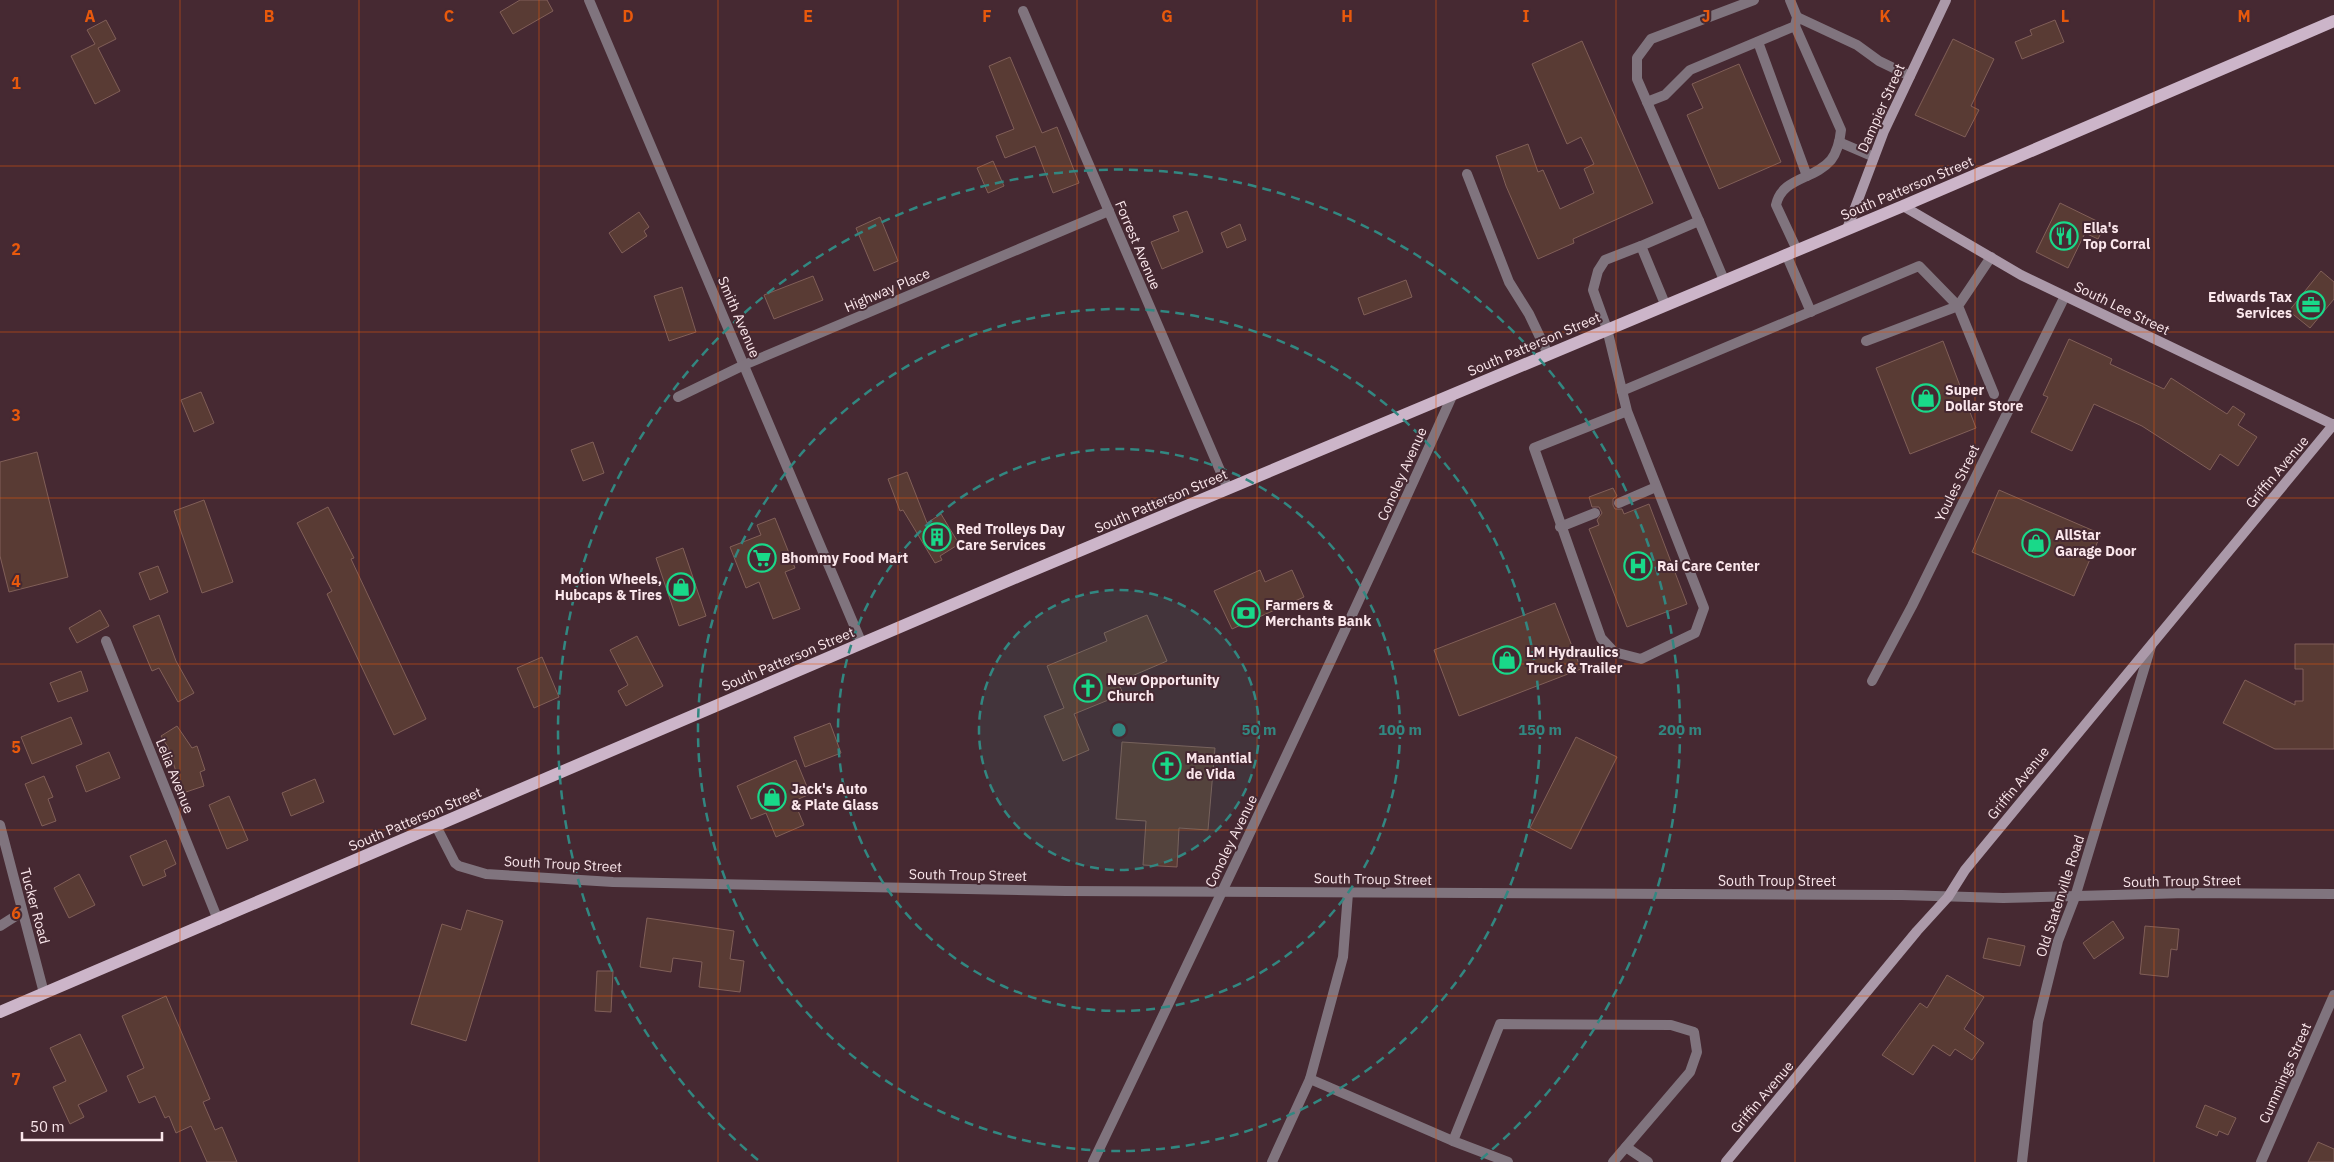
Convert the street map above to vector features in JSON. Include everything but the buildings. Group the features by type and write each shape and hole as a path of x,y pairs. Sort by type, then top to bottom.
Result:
{"main road":[{"name":"Dampier Street","path":"1847,229 1874,157 1946,0"},
{"name":"South Patterson Street","path":"0,1012 862,644 1665,304 1903,206 2334,21"},
{"name":"South Lee Street","path":"1903,206 1991,257 2065,296 2334,424"},
{"name":"Griffin Avenue","path":"1726,1162 1917,931 1948,897 1965,870 2334,424"}],"street":[{"name":"Smith Avenue","path":"590,0 862,644"},
{"path":"1724,280 1637,79 1637,58 1651,38 1754,0"},
{"path":"1790,0 1796,22 1841,130 1839,142 1831,160 1807,176 1783,188 1776,205 1811,312"},
{"name":"Forrest Avenue","path":"1023,10 1228,489"},
{"path":"1647,102 1665,95 1690,70 1758,42 1796,22 1857,45 1880,61 1910,76"},
{"path":"1758,42 1807,176"},
{"path":"1839,142 1874,157"},
{"path":"1467,174 1509,282 1529,314 1548,354"},
{"name":"Highway Place","path":"678,397 744,365 1109,211"},
{"path":"1627,411 1534,448 1560,527 1601,638 1614,652 1641,658 1696,633 1704,608 1627,411 1607,329 1593,290 1598,271 1606,260 1699,221"},
{"path":"1641,246 1665,304"},
{"path":"1866,341 1958,306 1991,257"},
{"path":"1622,391 1919,266 1958,306 1994,394"},
{"name":"Youles Street","path":"1872,681 1912,606 2065,296"},
{"name":"Conoley Avenue","path":"1093,1162 1382,554 1453,394"},
{"path":"1619,502 1656,487"},
{"path":"1560,527 1594,513"},
{"name":"Lelia Avenue","path":"106,641 218,920"},
{"name":"Old Statenville Road","path":"2022,1162 2038,1022 2058,941 2075,897 2152,645"},
{"name":"Tucker Road","path":"0,826 44,994"},
{"name":"South Troup Street","path":"436,826 455,863 486,874 613,882 1348,893 1948,897 2075,897 2186,893 2334,894"},
{"path":"1272,1162 1310,1079 1343,957 1348,893"},
{"path":"0,926 22,912"},
{"name":"Cummings Street","path":"2261,1162 2334,995"},
{"path":"1453,1141 1500,1024 1671,1025 1694,1032 1697,1052 1690,1072 1613,1162"},
{"path":"1310,1079 1453,1141 1508,1162"},
{"path":"1626,1147 1648,1162"}],"place":[{"name":"Ella's Top Corral","path":"2064,236"},
{"name":"Edwards Tax Services","path":"2311,305"},
{"name":"Super Dollar Store","path":"1926,398"},
{"name":"Red Trolleys Day Care Services","path":"937,537"},
{"name":"AllStar Garage Door","path":"2036,543"},
{"name":"Bhommy Food Mart","path":"762,558"},
{"name":"Rai Care Center","path":"1638,566"},
{"name":"Motion Wheels, Hubcaps & Tires","path":"681,587"},
{"name":"Farmers & Merchants Bank","path":"1246,613"},
{"name":"LM Hydraulics Truck & Trailer","path":"1507,660"},
{"name":"New Opportunity Church","path":"1088,688"},
{"name":"Manantial de Vida","path":"1167,766"},
{"name":"Jack's Auto & Plate Glass","path":"772,797"}]}
